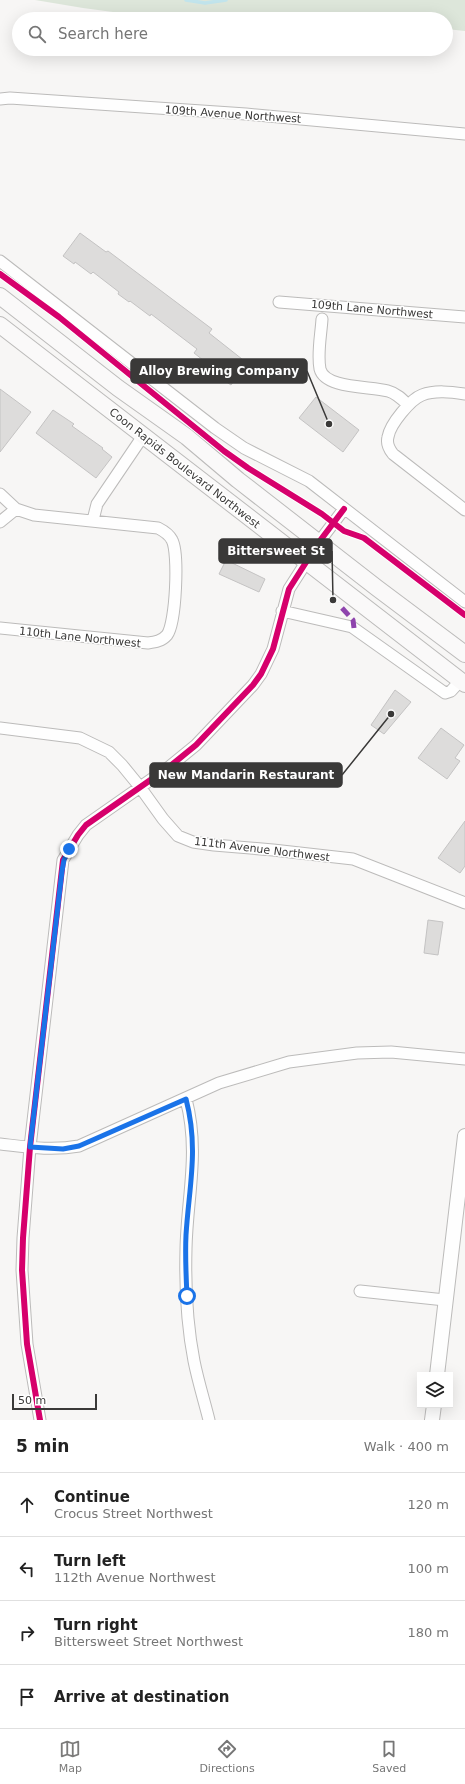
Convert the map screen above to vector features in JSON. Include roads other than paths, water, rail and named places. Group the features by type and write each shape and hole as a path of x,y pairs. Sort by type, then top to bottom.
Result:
{"main road":[{"name":"Coon Rapids Boulevard Northwest","path":"0,296 118,388 187,437 238,480 465,654"},
{"name":"Coon Rapids Boulevard Northwest","path":"0,325 463,682"}],"street":[{"name":"109th Avenue Northwest","path":"0,99 10,98 246,114 465,134"},
{"path":"0,261 215,428 249,451 309,481 465,602"},
{"name":"109th Lane Northwest","path":"279,302 465,317"},
{"path":"322,319 320,363 322,374 325,379 334,383 389,391 401,397 408,405"},
{"path":"465,394 432,392 414,398 389,432 388,438 389,449 465,510"},
{"path":"93,520 97,504 143,436"},
{"name":"110th Lane Northwest","path":"0,494 16,509 34,515 158,528 166,532 172,538 175,547 176,577 171,626 168,634 157,642 148,644 0,628"},
{"path":"0,522 16,509"},
{"path":"40,1420 27,1344 22,1270 23,1238 30,1147 64,860 78,835 86,825 169,767 196,745 253,685 261,674 273,649 289,589 319,542 344,509"},
{"path":"282,611 354,628 445,693 451,691 463,682"},
{"name":"111th Avenue Northwest","path":"0,728 80,738 108,752 117,760 140,787 163,819 178,836 193,842 353,859 465,903"},
{"path":"0,1144 63,1149 79,1146 219,1083 289,1062 326,1056 391,1052 465,1059"},
{"path":"186,1099 191,1119 193,1156 186,1234 187,1296 194,1361 209,1420"},
{"path":"437,1372 465,1136"},
{"path":"360,1291 445,1300"},
{"path":"432,1420 434,1408"}],"waterway":[{"path":"186,0 205,3 226,0"}],"place":[{"name":"Alloy Brewing Company","path":"329,424"},
{"name":"Bittersweet St","path":"333,600"},
{"name":"New Mandarin Restaurant","path":"391,714"}]}
